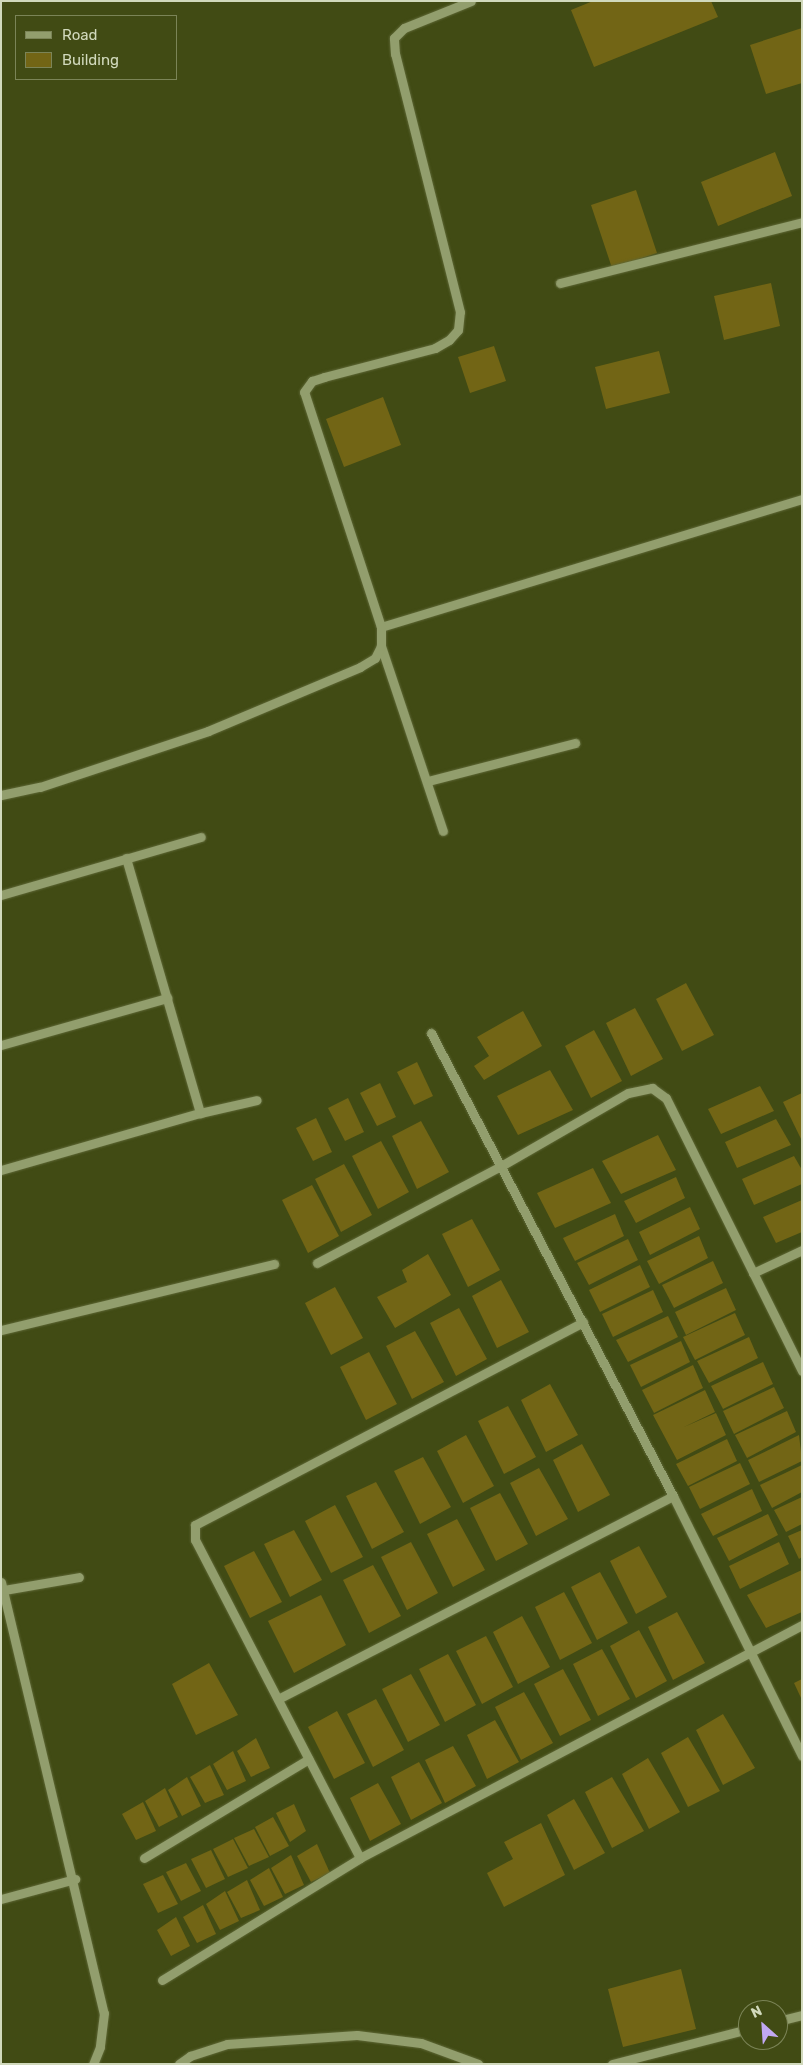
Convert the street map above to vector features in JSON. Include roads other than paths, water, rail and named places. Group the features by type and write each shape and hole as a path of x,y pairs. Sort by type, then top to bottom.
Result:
{"street":[{"path":"443,831 428,781 381,646 381,627 304,392 312,381 435,348 449,340 458,330 460,312 395,54 394,38 404,28 471,1"},
{"path":"560,282 802,222"},
{"path":"381,627 802,499"},
{"path":"1,795 40,787 208,731 360,667 375,658 381,646"},
{"path":"428,781 575,743"},
{"path":"1,895 201,837"},
{"path":"126,858 200,1113"},
{"path":"1,1045 167,998"},
{"path":"431,1033 673,1496 748,1653 802,1756"},
{"path":"318,1263 501,1166 628,1093 652,1088 666,1098 802,1371"},
{"path":"1,1170 200,1113 257,1100"},
{"path":"753,1273 802,1250"},
{"path":"1,1330 274,1264"},
{"path":"360,1858 195,1540 195,1525 583,1322"},
{"path":"278,1699 673,1496"},
{"path":"79,1577 2,1586 74,1879 104,2013 100,2047 93,2064"},
{"path":"162,1980 360,1858 802,1625"},
{"path":"144,1858 309,1759"},
{"path":"1,1898 74,1879"},
{"path":"788,2018 802,2015"},
{"path":"612,2064 738,2032"},
{"path":"180,2064 190,2056 227,2044 357,2035 421,2043 478,2064"}]}
